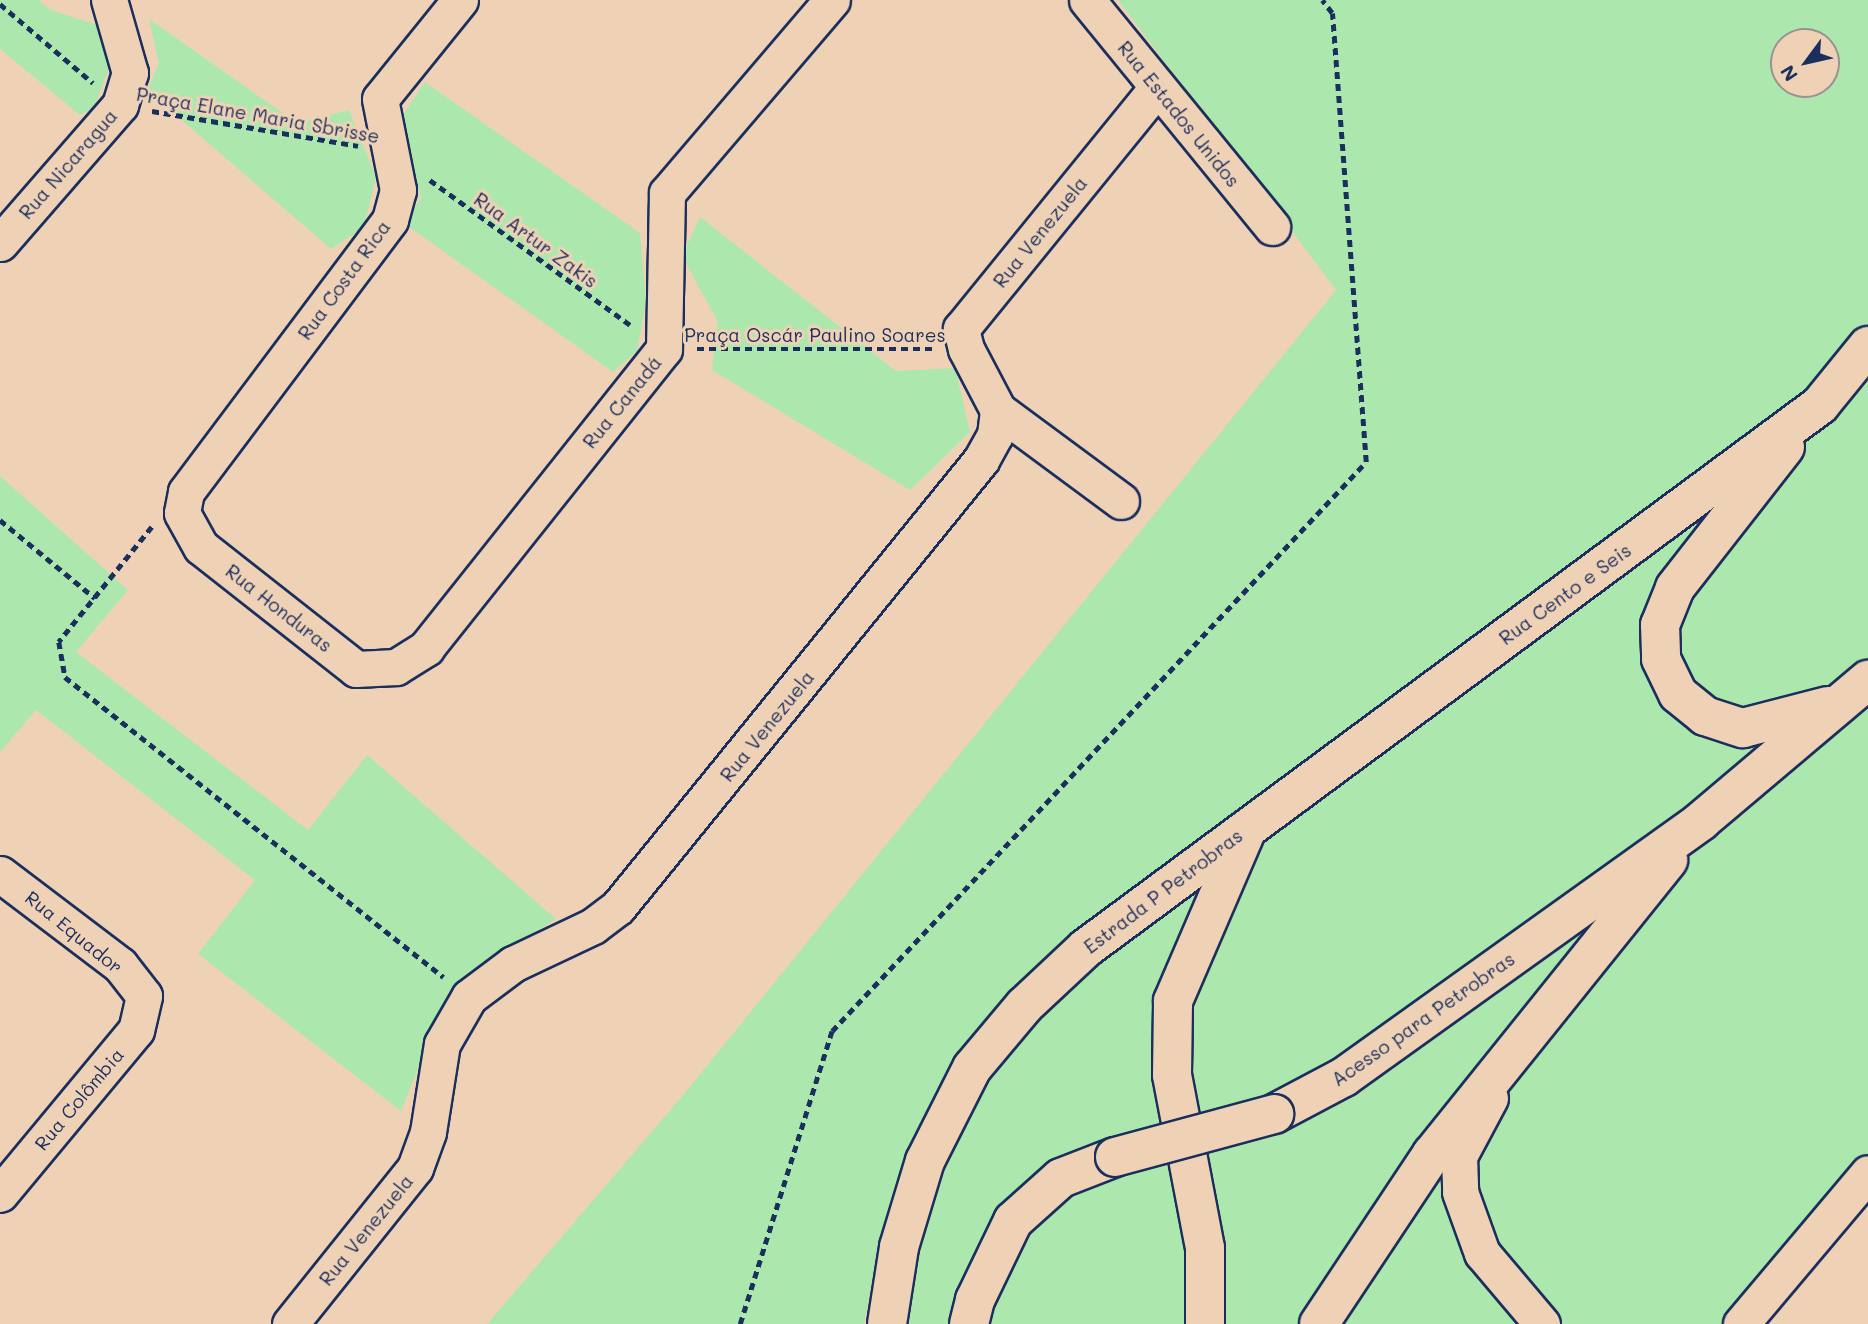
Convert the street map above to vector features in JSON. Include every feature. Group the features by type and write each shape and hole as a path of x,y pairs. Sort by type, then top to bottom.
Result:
{"main road":[{"name":"Rua Cento e Seis","path":"1248,828 1820,405 1868,346"},
{"path":"1820,405 1675,588 1660,625 1661,659 1678,694 1705,716 1743,728 1835,704"},
{"name":"Acesso para Petrobras","path":"969,1324 975,1300 1013,1221 1061,1178 1115,1157 1273,1114 1344,1077 1700,821 1835,704 1868,680"},
{"name":"Acesso para Petrobras","path":"1319,1324 1432,1154 1700,821"},
{"name":"Estrada P Petrobras","path":"887,1324 899,1247 925,1161 972,1068 1024,1006 1086,948 1248,828"},
{"name":"Estrada P Petrobras","path":"1205,1324 1205,1248 1172,1075 1173,1001 1248,828"}],"street":[{"name":"Rua Nicaragua","path":"0,243 120,106 130,73 109,0"},
{"name":"Rua Costa Rica","path":"182,513 186,492 390,220 398,190 380,99 460,0"},
{"name":"Rua Canadá","path":"396,667 426,648 664,349 667,193 832,0"},
{"name":"Rua Estados Unidos","path":"1087,0 1156,89 1272,227"},
{"name":"Rua Venezuela","path":"966,349 961,329 1156,89"},
{"path":"966,349 998,410 1121,501"},
{"name":"Rua Venezuela","path":"290,1324 415,1168 428,1132 442,1044 469,997 513,964 593,926 640,884 981,460 995,435 998,410"},
{"name":"Rua Honduras","path":"182,513 201,547 356,669 396,667"},
{"name":"Rua Equador","path":"0,874 120,965 144,996"},
{"name":"Rua Colômbia","path":"0,1194 136,1030 144,996"},
{"path":"1515,1050 1459,1156 1460,1192 1482,1253 1542,1324"},
{"path":"1741,1324 1868,1173"}],"path":[{"path":"740,1324 832,1031 1366,462 1332,13 1322,0"},
{"path":"0,4 120,106"},
{"name":"Praça Elane Maria Sbrisse","path":"120,106 392,152"},
{"name":"Rua Artur Zakis","path":"392,152 664,349"},
{"name":"Praça Oscár Paulino Soares","path":"664,349 966,349"},
{"path":"182,513 155,523 59,642 60,663 70,682 469,997"},
{"path":"0,520 94,598"}],"green space":[{"path":"0,0 38,0 51,10 100,26 110,65 94,108 80,115 0,49"},
{"path":"1118,0 1868,0 1868,1190 1749,1324 877,1324 879,1246 864,1324 487,1324 684,1094 1336,290"},
{"path":"149,19 297,123 349,110 376,177 364,227 331,249 147,90 159,64"},
{"path":"425,82 640,233 646,302 637,351 613,372 405,224 421,197 400,119"},
{"path":"700,217 896,371 955,368 970,432 910,490 712,370 718,322 682,256"},
{"path":"0,476 128,590 76,652 308,830 367,755 556,919 509,949 428,1044 401,1111 198,954 255,880 36,710 0,752"}]}
